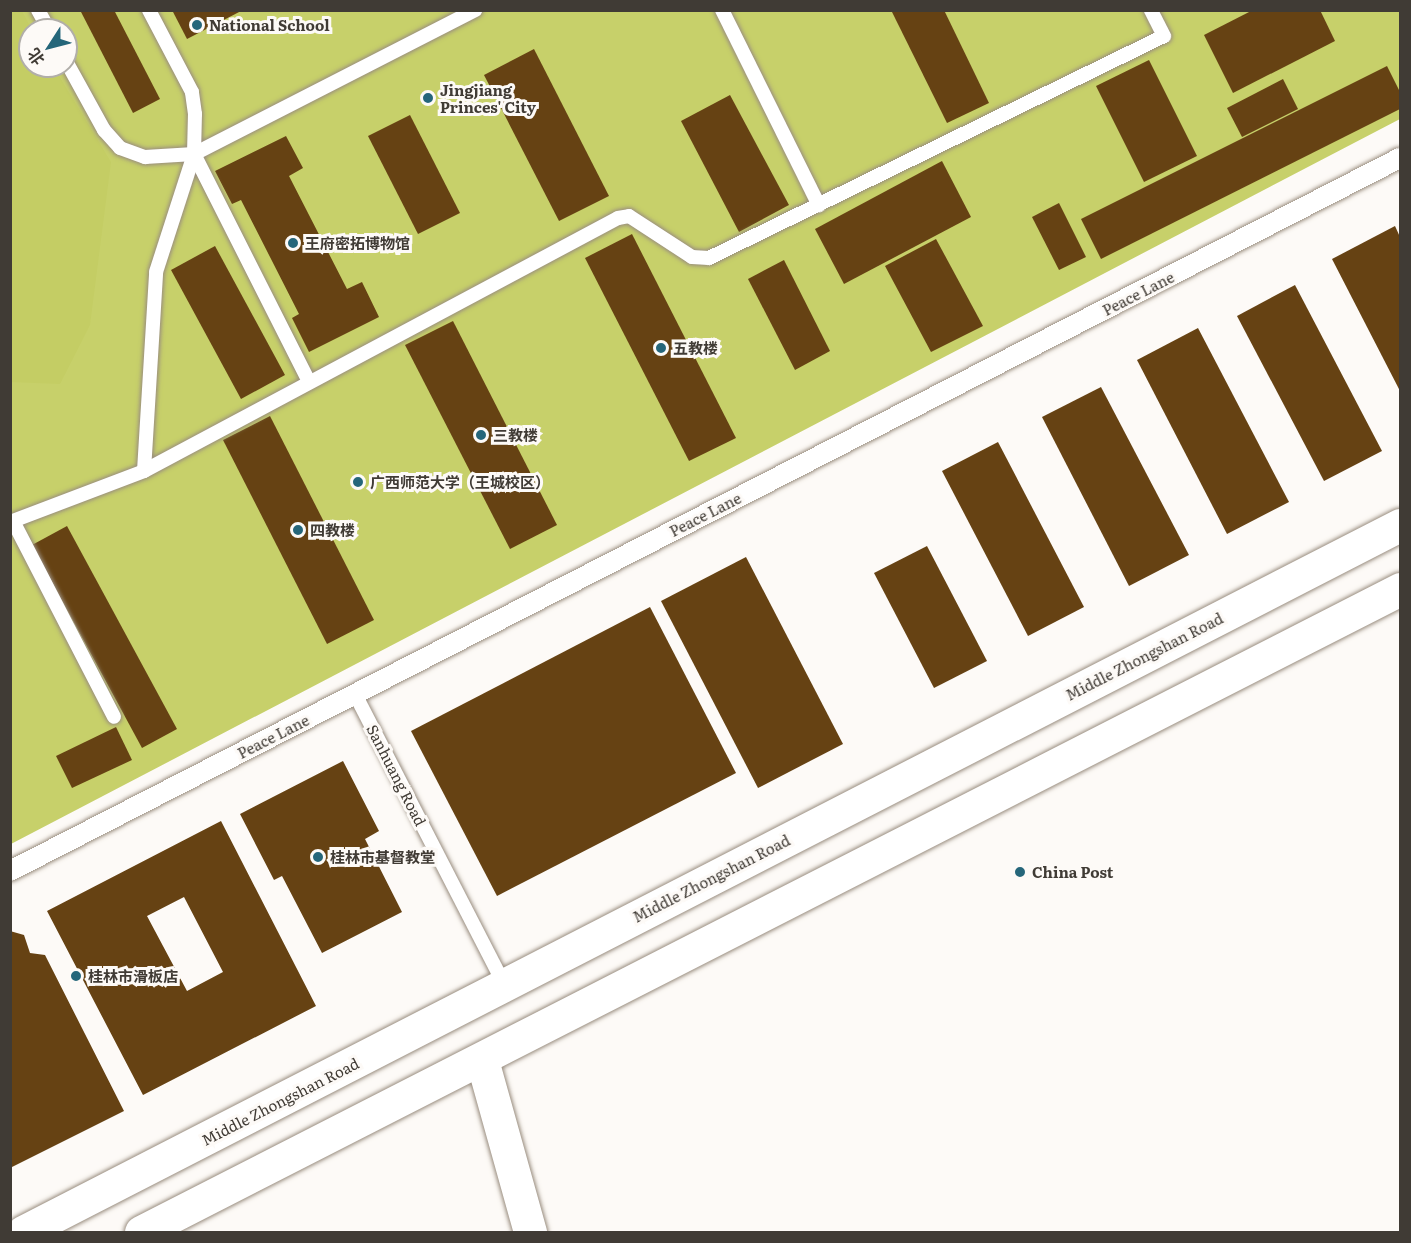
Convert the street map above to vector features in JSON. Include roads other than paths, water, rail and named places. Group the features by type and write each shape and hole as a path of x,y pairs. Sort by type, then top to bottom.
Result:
{"main road":[{"name":"Middle Zhongshan Road","path":"23,1233 1401,525"},
{"path":"141,1233 1401,589"},
{"path":"482,1060 530,1233"}],"street":[{"name":"Peace Lane","path":"10,871 1401,158"}],"lane":[{"path":"144,471 156,272 194,154 192,92 149,10"},
{"path":"75,78 104,130 120,148 145,157 194,154 475,10"},
{"path":"722,10 819,205"},
{"path":"114,717 12,523 144,471 623,216 703,260 1164,36 1151,10"},
{"path":"194,154 309,382"},
{"name":"Sanhuang Road","path":"355,694 504,984"}],"place":[{"name":"National School","path":"197,25"},
{"name":"Jingjiang Princes' City","path":"428,98"},
{"name":"王府密拓博物馆","path":"293,243"},
{"name":"五教楼","path":"661,348"},
{"name":"三教楼","path":"481,435"},
{"name":"广西师范大学（王城校区）","path":"358,482"},
{"name":"四教楼","path":"298,530"},
{"name":"桂林市基督教堂","path":"318,857"},
{"name":"China Post","path":"1020,872"},
{"name":"桂林市滑板店","path":"76,976"}]}
